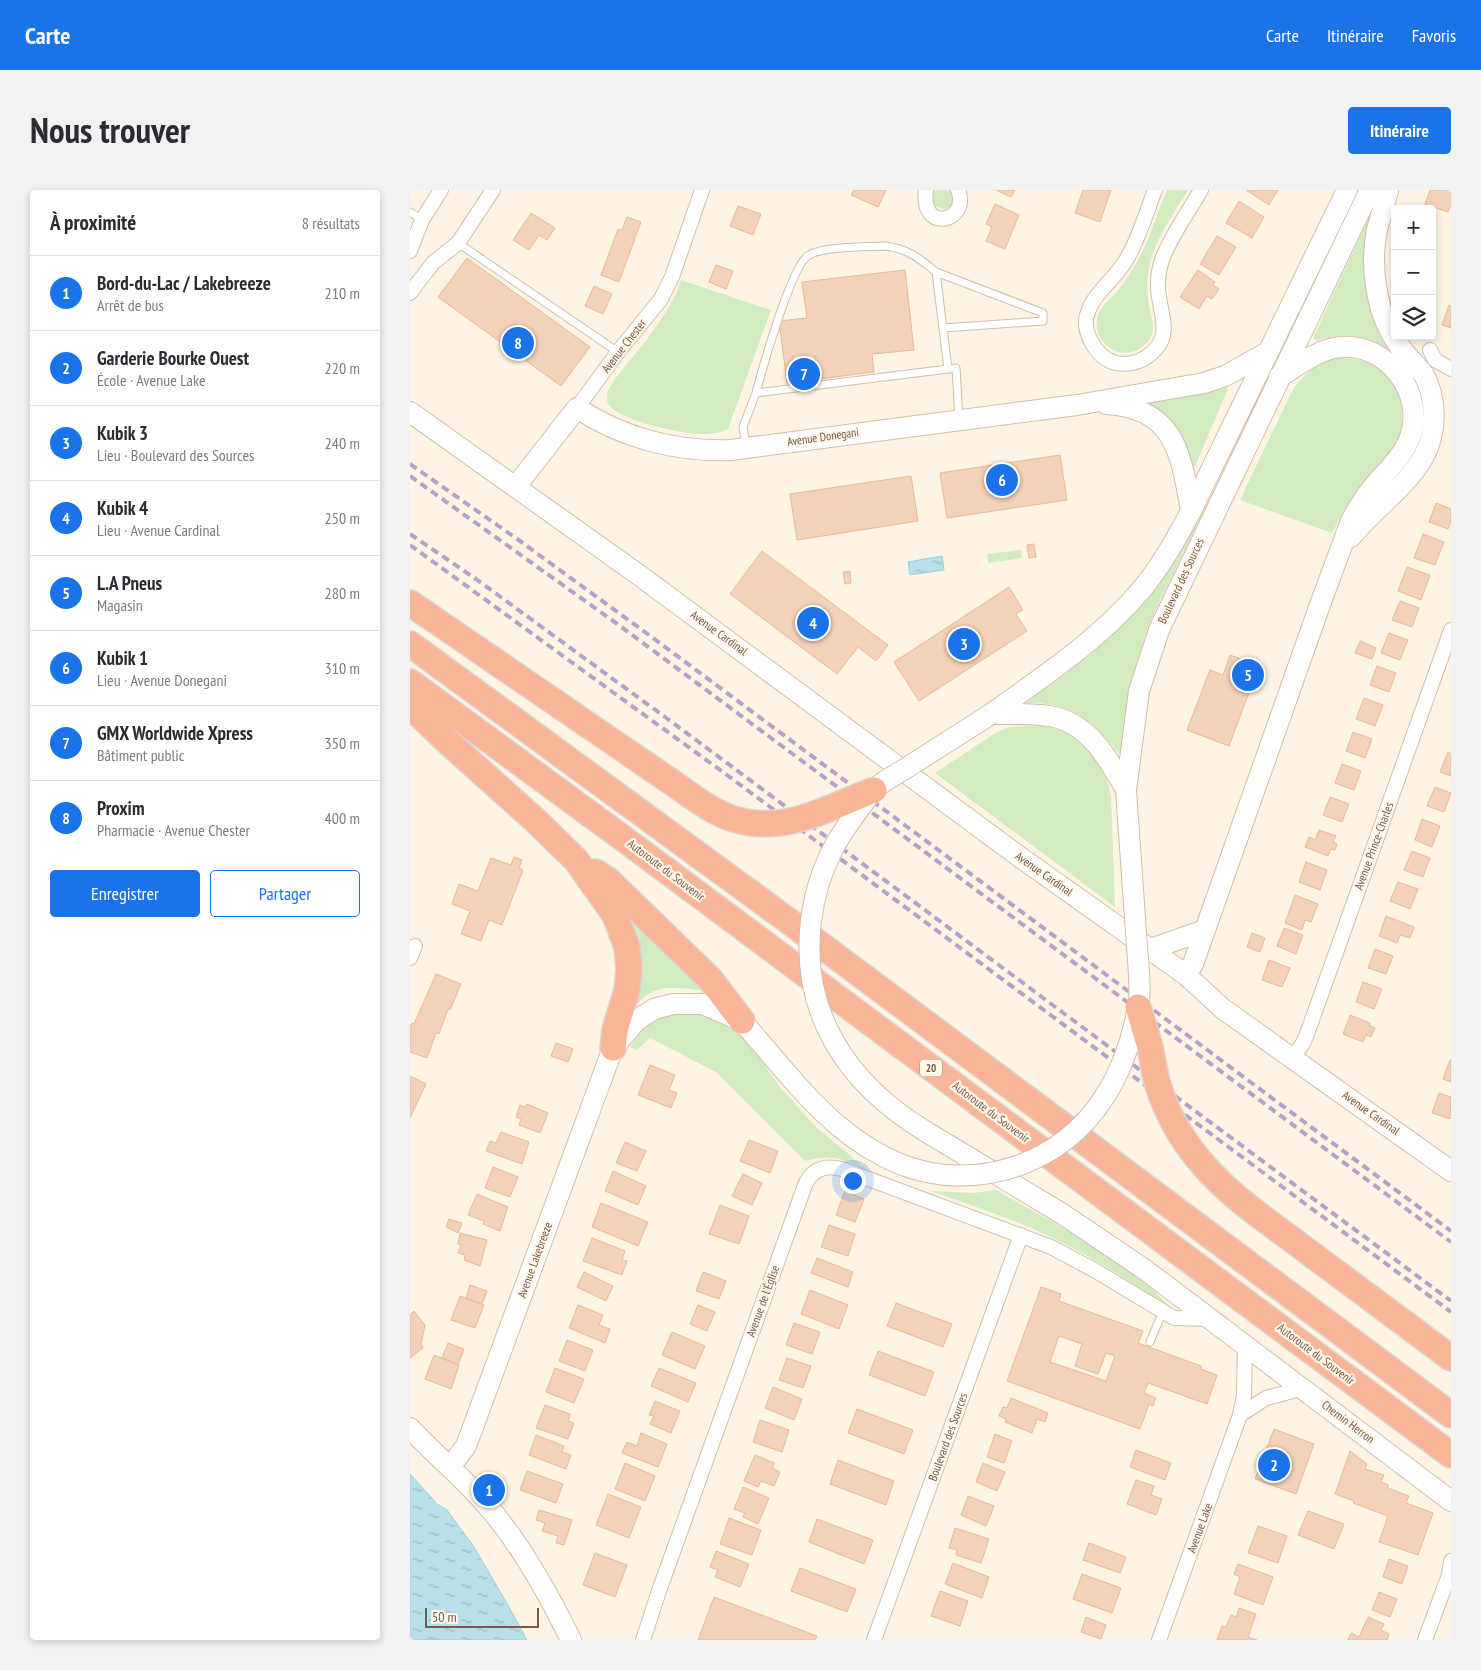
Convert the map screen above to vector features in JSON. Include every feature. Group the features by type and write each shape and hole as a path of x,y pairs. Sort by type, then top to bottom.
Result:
{"highway":[{"path":"410,603 717,812 737,820 775,824 798,820 874,790"},
{"name":"20","path":"410,644 786,919 1451,1415"},
{"name":"Autoroute du Souvenir","path":"410,682 655,862 1451,1455"},
{"path":"410,706 529,814 576,860 615,914 627,947 629,980 615,1030 613,1048"},
{"path":"576,860 608,880 648,918 710,979 742,1021"},
{"path":"1138,1007 1150,1048 1157,1082 1170,1116 1182,1138 1212,1176 1256,1213 1451,1358"}],"main road":[{"name":"Boulevard des Sources","path":"874,790 991,714 1078,651 1104,629 1132,600 1162,562 1191,511 1347,190"},
{"name":"Boulevard des Sources","path":"742,1021 812,1101 837,1125 862,1144 890,1160 914,1169 941,1174 969,1175 998,1172 1021,1165 1057,1147 1089,1118 1105,1097 1127,1051 1138,1007 1137,951 1126,790 1139,691 1158,630 1370,190"},
{"path":"1340,553 1360,526 1390,498 1418,466 1429,446 1434,428 1433,405 1428,385 1419,368 1404,351 1390,330 1384,319 1378,295 1375,263 1376,240 1388,190"},
{"path":"1186,975 1192,964 1340,553 1358,508 1372,488 1397,460 1410,438 1413,421 1413,410 1408,390 1397,372 1382,357 1363,348 1341,347 1322,351 1279,377"},
{"path":"1077,405 1209,382 1234,372 1268,352"},
{"path":"1077,405 1126,406 1139,410 1160,425 1174,442 1179,452 1191,511"},
{"name":"Avenue Donegani","path":"577,408 614,429 652,441 698,449 721,450 1077,405"},
{"name":"Avenue Chester","path":"516,486 577,408"},
{"path":"410,412 516,486"},
{"name":"Avenue Cardinal","path":"516,486 1017,855 1151,949 1186,975 1216,1004 1410,1140 1451,1171"},
{"path":"991,714 1052,716 1072,723 1081,729 1103,751 1126,790"},
{"name":"Chemin Herron","path":"874,790 837,840 821,875 815,898 808,950 813,989 824,1024 852,1069 889,1106 925,1131 1106,1243 1246,1344 1451,1501"},
{"path":"1151,949 1204,930"},
{"path":"613,1048 645,1014 654,1009 673,1004 703,1004 742,1021"},
{"name":"Avenue Lakebreeze","path":"450,1467 466,1446 613,1048"},
{"path":"410,1428 485,1503 512,1538 546,1593 571,1640"}],"street":[{"path":"410,251 416,216 441,190"},
{"path":"410,293 433,263 458,243 493,190"},
{"name":"Avenue Chester","path":"577,408 618,352 661,299 672,277 702,190"},
{"path":"926,190 926,207 931,215 938,220 953,215 958,209 961,196 958,190"},
{"path":"1155,190 1127,260 1111,282 1096,298 1087,313 1087,330 1092,343 1100,354 1123,364 1141,360 1154,351 1164,335 1158,290 1160,268 1167,250 1200,190"},
{"path":"1430,350 1435,360 1451,369"},
{"name":"Avenue Prince-Charles","path":"1292,1059 1307,1034 1451,630"},
{"name":"Avenue de l'Église","path":"643,1640 805,1185 812,1174 828,1167 842,1169 1021,1235"},
{"path":"1021,1235 1074,1258 1174,1318 1212,1319"},
{"name":"Boulevard des Sources","path":"874,1640 1021,1235"},
{"name":"Avenue Lake","path":"1159,1640 1240,1415 1244,1396 1246,1344"},
{"path":"1240,1415 1266,1398 1304,1388"},
{"path":"1425,1640 1450,1574 1451,1561"}],"lane":[{"path":"458,243 618,352"},
{"path":"746,448 743,427 756,393 776,323 799,267 806,256 818,251 892,247 913,254 936,272 1043,313 1043,320 943,328"},
{"path":"936,272 948,369"},
{"path":"756,393 956,368 959,419"},
{"path":"1150,1342 1163,1311"}],"green space":[{"path":"934,190 951,190 955,195 951,206 946,210 935,206 931,196"},
{"path":"1167,190 1188,190 1163,231 1150,264 1147,290 1153,326 1152,332 1146,344 1139,349 1122,353 1107,346 1102,340 1098,332 1098,315 1124,283 1138,260"},
{"path":"1378,198 1370,236 1394,357 1386,349 1368,339 1337,336 1316,341 1313,338"},
{"path":"681,280 771,310 728,429 717,433 696,434 653,426 624,416 614,410 607,400 608,392 613,382 660,321"},
{"path":"1338,358 1355,359 1382,371 1391,381 1398,394 1402,408 1402,423 1399,440 1346,507 1332,533 1240,500 1293,389 1312,369"},
{"path":"1225,387 1228,389 1195,466 1191,466 1142,401 1202,393"},
{"path":"1202,511 1204,511 1146,632 1134,673 1123,729 1121,752 1118,753 1090,723 1068,710 1041,703 1027,703 1026,699 1052,684 1091,654 1129,617"},
{"path":"1021,550 1022,558 988,563 987,554"},
{"path":"1039,726 1059,730 1081,742 1090,750 1103,771 1111,796 1115,907 935,773 997,732 1010,727"},
{"path":"633,911 714,993 680,988 663,989 642,998 629,1011 625,917"},
{"path":"682,1011 699,1012 737,1029 753,1048 779,1086 816,1127 868,1170 851,1163 830,1158 805,1161 716,1072 650,1038 637,1050 630,1047 649,1022 664,1015"},
{"path":"996,1190 1112,1258 1154,1291 1172,1309 1100,1263 1055,1239 1009,1219 931,1191 974,1193"}],"water":[{"path":"942,556 944,570 910,575 908,562"},
{"path":"410,1474 437,1504 447,1510 474,1547 527,1640 410,1640"}],"building":[{"path":"854,190 886,190 878,207 851,195"},
{"path":"996,190 1015,190 1011,197"},
{"path":"1083,190 1111,190 1100,222 1075,213"},
{"path":"1246,190 1278,190 1269,205"},
{"path":"1430,190 1451,190 1451,204 1448,212 1436,208 1436,205 1425,204"},
{"path":"1239,201 1264,217 1252,238 1226,223"},
{"path":"995,204 1019,215 1005,249 986,241 992,227 986,224"},
{"path":"738,206 761,214 753,235 730,226"},
{"path":"531,213 555,228 547,240 539,235 529,250 513,240"},
{"path":"627,217 641,222 619,282 601,275 618,229 622,230"},
{"path":"1217,236 1236,247 1219,275 1200,264"},
{"path":"467,258 590,347 561,386 438,297"},
{"path":"716,265 733,271 726,289 709,282"},
{"path":"905,270 914,350 872,354 874,372 787,383 779,321 807,318 802,282"},
{"path":"1198,270 1215,282 1213,285 1219,289 1212,299 1207,296 1199,309 1180,297"},
{"path":"594,286 612,294 603,314 585,306"},
{"path":"1449,305 1451,306 1451,328 1442,325"},
{"path":"1060,455 1067,500 947,518 940,473"},
{"path":"911,476 918,521 797,540 790,494"},
{"path":"1436,503 1451,509 1451,521 1448,529 1429,522"},
{"path":"1423,534 1444,542 1435,565 1414,558"},
{"path":"1034,544 1036,557 1029,558 1027,545"},
{"path":"762,551 888,645 876,661 858,647 837,674 730,594"},
{"path":"1407,567 1430,575 1421,600 1398,591"},
{"path":"850,571 851,583 845,584 843,572"},
{"path":"1009,587 1023,610 1016,614 1027,631 919,701 894,662"},
{"path":"1400,601 1419,608 1412,627 1392,620"},
{"path":"1389,633 1408,640 1400,660 1381,653"},
{"path":"1360,641 1376,648 1372,659 1355,653"},
{"path":"1230,655 1259,666 1229,746 1187,730 1210,670 1223,675"},
{"path":"1377,666 1396,673 1389,692 1370,685"},
{"path":"1364,698 1383,705 1375,726 1356,719"},
{"path":"1353,732 1372,739 1365,758 1346,751"},
{"path":"1448,752 1451,754 1451,776 1440,772"},
{"path":"1342,764 1361,771 1354,790 1335,783"},
{"path":"1435,787 1451,793 1444,812 1427,806"},
{"path":"1330,797 1349,804 1342,822 1323,815"},
{"path":"1422,819 1440,826 1432,847 1415,840"},
{"path":"1319,830 1336,836 1333,842 1337,844 1335,850 1331,849 1328,856 1305,847 1309,837 1315,840"},
{"path":"1412,851 1430,858 1423,877 1404,870"},
{"path":"514,857 522,860 519,868 523,870 502,925 489,920 481,941 461,934 470,911 452,904 459,884 478,891 491,858 511,865"},
{"path":"1306,862 1327,870 1320,890 1299,882"},
{"path":"1398,882 1418,889 1410,909 1390,901"},
{"path":"1295,895 1318,904 1311,922 1305,920 1302,930 1285,923"},
{"path":"1386,916 1414,927 1410,938 1400,935 1397,943 1379,936"},
{"path":"1284,928 1303,935 1296,954 1277,946"},
{"path":"1252,933 1265,938 1260,952 1247,947"},
{"path":"1375,949 1393,956 1386,974 1368,968"},
{"path":"1269,960 1290,968 1282,987 1262,980"},
{"path":"436,974 461,984 450,1010 448,1009 439,1034 436,1033 427,1058 410,1052 410,1028 412,1023 414,1024"},
{"path":"1363,982 1382,989 1374,1009 1356,1002"},
{"path":"1350,1015 1370,1023 1369,1025 1375,1028 1371,1037 1366,1035 1363,1042 1343,1034"},
{"path":"556,1043 573,1049 568,1062 551,1056"},
{"path":"1451,1060 1451,1082 1443,1079"},
{"path":"650,1065 675,1075 669,1090 677,1093 671,1108 638,1095"},
{"path":"410,1076 426,1084 410,1118"},
{"path":"1439,1093 1451,1097 1450,1119 1432,1113"},
{"path":"527,1104 548,1113 540,1133 519,1125 521,1119 516,1117 520,1105 525,1107"},
{"path":"501,1132 529,1142 522,1164 486,1151 490,1141 496,1143"},
{"path":"749,1140 778,1151 770,1173 740,1161"},
{"path":"625,1142 646,1151 637,1171 616,1163"},
{"path":"493,1167 518,1177 510,1197 485,1188"},
{"path":"613,1171 646,1186 638,1205 605,1191"},
{"path":"743,1174 762,1183 752,1205 732,1196"},
{"path":"845,1191 864,1199 855,1222 836,1215"},
{"path":"477,1194 508,1207 500,1231 483,1224 484,1221 468,1215"},
{"path":"601,1203 648,1222 638,1246 592,1227"},
{"path":"720,1205 749,1216 739,1244 709,1234"},
{"path":"449,1219 462,1223 458,1233 446,1227"},
{"path":"829,1225 855,1234 848,1256 821,1247"},
{"path":"460,1233 487,1240 480,1266 464,1260 465,1255 458,1253 461,1245 458,1244"},
{"path":"592,1238 625,1251 622,1260 627,1261 622,1275 583,1261"},
{"path":"817,1258 853,1272 848,1287 811,1273"},
{"path":"584,1272 613,1286 606,1301 577,1287"},
{"path":"703,1272 726,1281 719,1299 696,1291"},
{"path":"470,1285 487,1291 482,1304 466,1298"},
{"path":"1041,1287 1061,1294 1059,1301 1143,1331 1138,1343 1201,1366 1201,1369 1217,1375 1207,1404 1148,1383 1144,1393 1156,1398 1153,1406 1149,1404 1140,1429 1007,1381","holes":["1059,1336 1082,1344 1075,1366 1098,1374 1106,1353 1115,1356 1106,1381 1050,1362"]},
{"path":"810,1290 848,1305 839,1329 801,1314"},
{"path":"460,1296 484,1305 475,1328 451,1320"},
{"path":"896,1303 952,1324 943,1347 887,1326"},
{"path":"578,1305 603,1315 599,1325 610,1329 605,1343 569,1328"},
{"path":"698,1305 715,1312 707,1331 690,1324"},
{"path":"414,1311 425,1325 421,1344 423,1348 410,1358 410,1315"},
{"path":"794,1323 820,1332 812,1354 786,1345"},
{"path":"672,1332 705,1346 695,1369 662,1355"},
{"path":"567,1340 593,1350 585,1371 559,1361"},
{"path":"448,1343 464,1349 458,1365 442,1358"},
{"path":"878,1351 934,1372 925,1396 869,1375"},
{"path":"434,1355 459,1365 451,1389 425,1379"},
{"path":"787,1358 811,1366 803,1388 779,1380"},
{"path":"555,1368 584,1379 574,1403 546,1392"},
{"path":"659,1368 696,1383 688,1402 651,1386"},
{"path":"773,1387 802,1399 794,1420 765,1408"},
{"path":"1011,1398 1048,1413 1045,1422 1037,1419 1032,1433 1005,1422 1006,1419 999,1416 1003,1407 1007,1408"},
{"path":"655,1401 680,1411 671,1433 650,1424 654,1416 649,1415"},
{"path":"545,1405 570,1414 568,1421 574,1423 568,1439 536,1428"},
{"path":"857,1409 913,1430 904,1454 848,1433"},
{"path":"760,1420 789,1430 782,1452 753,1442"},
{"path":"1274,1429 1314,1444 1296,1494 1255,1479"},
{"path":"641,1433 667,1444 658,1467 622,1453 627,1442 637,1446"},
{"path":"995,1434 1012,1441 1004,1463 987,1457"},
{"path":"536,1435 564,1446 562,1452 571,1455 566,1469 529,1455"},
{"path":"1136,1450 1171,1463 1165,1480 1130,1467"},
{"path":"1350,1451 1367,1464 1365,1469 1384,1475 1381,1482 1388,1485 1388,1488 1409,1496 1406,1503 1433,1513 1418,1555 1379,1542 1388,1516 1335,1494"},
{"path":"755,1455 774,1463 772,1468 780,1472 774,1486 761,1481 758,1487 744,1481"},
{"path":"838,1460 894,1481 886,1505 830,1484"},
{"path":"625,1463 655,1476 645,1501 615,1489"},
{"path":"983,1463 1005,1472 997,1491 976,1482"},
{"path":"527,1471 563,1484 556,1503 520,1490"},
{"path":"1136,1480 1154,1486 1151,1495 1162,1499 1156,1515 1127,1504"},
{"path":"743,1487 769,1498 758,1524 743,1517 745,1513 734,1509"},
{"path":"608,1494 641,1507 629,1538 596,1525"},
{"path":"968,1496 994,1506 986,1526 961,1515"},
{"path":"539,1510 572,1520 564,1545 556,1543 558,1536 542,1531 545,1523 536,1520"},
{"path":"1308,1511 1344,1524 1334,1549 1298,1535"},
{"path":"729,1518 761,1530 752,1555 720,1544"},
{"path":"817,1519 873,1540 864,1564 809,1542"},
{"path":"1258,1526 1287,1536 1278,1563 1248,1553"},
{"path":"955,1528 989,1539 981,1563 956,1555 957,1550 949,1548"},
{"path":"1089,1543 1126,1557 1120,1573 1083,1560"},
{"path":"716,1551 749,1564 740,1587 715,1577 718,1570 710,1567"},
{"path":"595,1553 627,1565 615,1597 583,1585"},
{"path":"1389,1559 1408,1566 1402,1584 1383,1577"},
{"path":"953,1563 989,1577 982,1598 945,1584"},
{"path":"1238,1564 1273,1577 1263,1605 1234,1594 1240,1577 1234,1574"},
{"path":"800,1568 856,1589 847,1612 791,1591"},
{"path":"1082,1574 1121,1588 1112,1613 1073,1599"},
{"path":"940,1591 968,1601 960,1626 931,1616"},
{"path":"1379,1592 1397,1599 1390,1617 1372,1610"},
{"path":"714,1597 817,1636 815,1640 698,1640"},
{"path":"1239,1608 1256,1614 1248,1637 1257,1640 1217,1640 1222,1626 1226,1627 1231,1615 1236,1617"},
{"path":"1086,1617 1106,1625 1101,1639 1081,1632"},
{"path":"1368,1617 1384,1624 1381,1630 1389,1634 1387,1640 1348,1640 1351,1633 1359,1637"}],"railway":[{"path":"410,464 649,635 1451,1231"},
{"path":"410,476 616,623 1451,1242"},
{"path":"410,534 476,579 665,717 1451,1301"},
{"path":"410,545 727,775 1451,1312"}],"place":[{"name":"Proxim","path":"518,343"},
{"name":"GMX Worldwide Xpress","path":"804,374"},
{"name":"Kubik 1","path":"1002,480"},
{"name":"Kubik 4","path":"813,623"},
{"name":"Kubik 3","path":"964,644"},
{"name":"L.A Pneus","path":"1248,675"},
{"name":"Garderie Bourke Ouest","path":"1274,1465"},
{"name":"Bord-du-Lac / Lakebreeze","path":"489,1490"}]}
